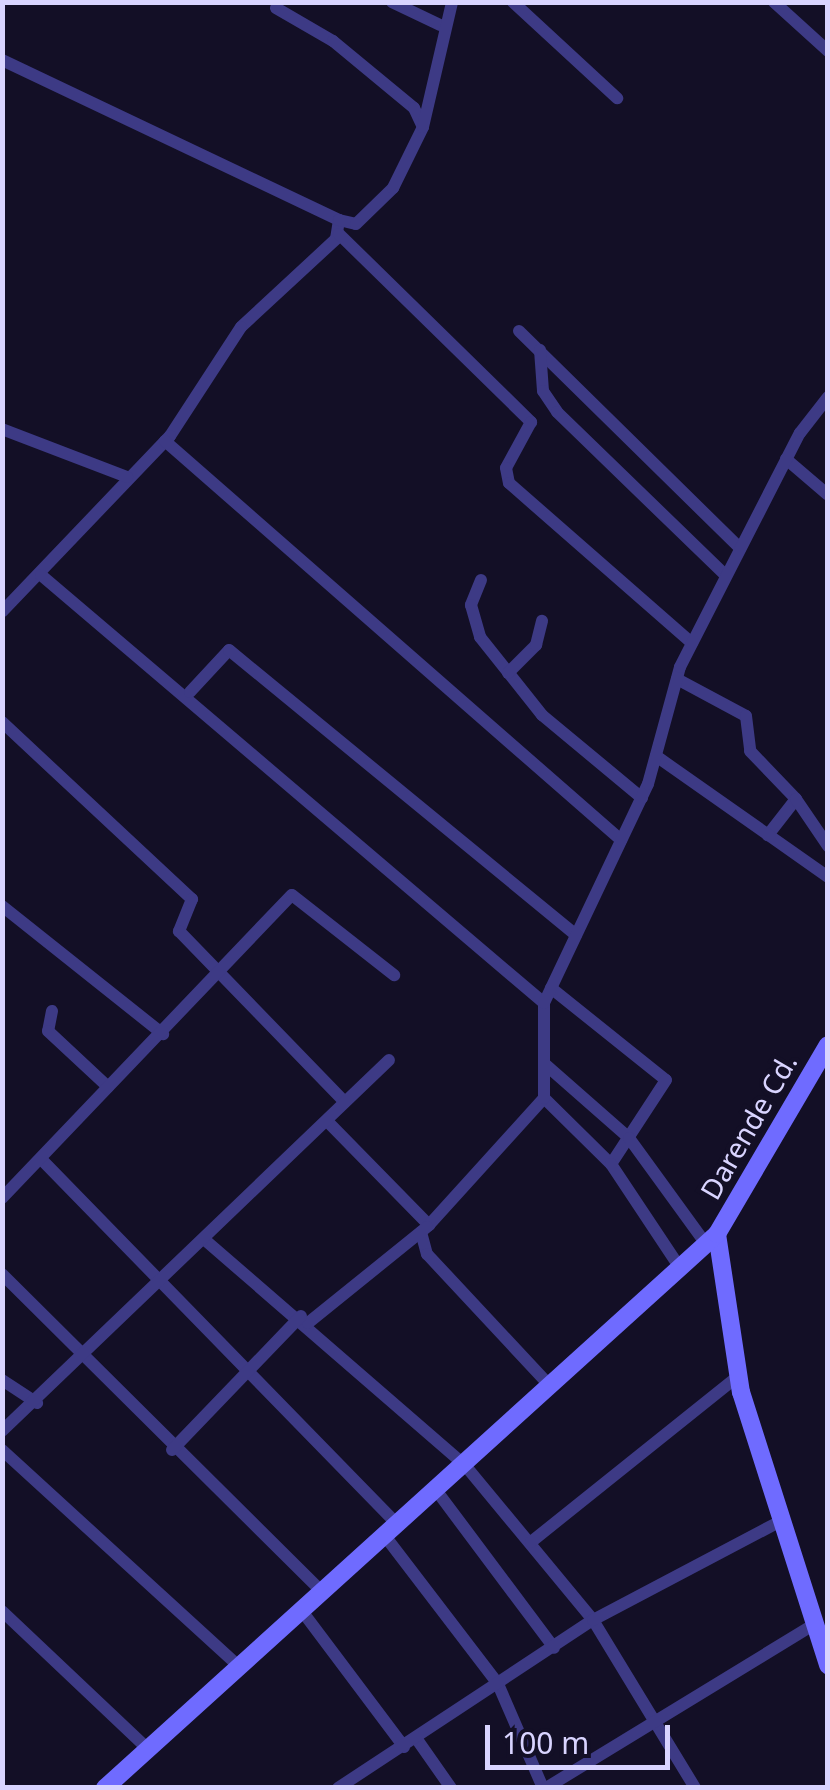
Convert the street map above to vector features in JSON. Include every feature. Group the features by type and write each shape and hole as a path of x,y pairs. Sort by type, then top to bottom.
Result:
{"street":[{"path":"392,2 440,25"},
{"path":"2,60 339,220 356,224 384,200 423,127 444,47 440,25 452,2"},
{"path":"512,2 618,98"},
{"path":"774,2 828,51"},
{"path":"276,8 333,41 414,108 423,127"},
{"path":"2,612 165,441 241,327 338,234 339,220"},
{"path":"338,234 530,422 506,468 509,483 692,643"},
{"path":"520,331 740,548"},
{"path":"540,350 543,390 556,412 726,576"},
{"path":"172,1450 304,1319 425,1228 544,1098 544,1003 642,798 677,679 692,643 786,459 828,397"},
{"path":"2,428 127,477"},
{"path":"165,441 621,840"},
{"path":"786,459 828,496"},
{"path":"41,575 190,692 544,1003"},
{"path":"481,580 474,622 508,672 542,715 642,798"},
{"path":"508,672 536,644 542,621"},
{"path":"190,692 229,650 576,934"},
{"path":"677,679 746,716 750,751 796,799 828,846"},
{"path":"2,722 192,899 180,931 345,1102"},
{"path":"656,756 828,877"},
{"path":"768,835 796,799"},
{"path":"2,1198 43,1160 108,1087 222,977 292,894 394,975"},
{"path":"2,906 162,1034"},
{"path":"551,988 662,1068 666,1080 611,1164"},
{"path":"52,1011 48,1031 108,1087"},
{"name":"Darende Cd.","path":"105,1788 712,1239 828,1045"},
{"path":"2,1431 37,1403 78,1355 205,1240 389,1060"},
{"path":"546,1064 628,1138 712,1239 738,1376 828,1664"},
{"path":"544,1098 611,1164 680,1268"},
{"path":"328,1121 425,1228 426,1254 550,1386"},
{"path":"43,1160 157,1285 248,1371 391,1530 498,1684 544,1788 814,1624"},
{"path":"205,1240 304,1319 464,1464 593,1620 695,1788"},
{"path":"2,1274 172,1450 322,1592"},
{"path":"530,1542 738,1376"},
{"path":"2,1380 37,1403"},
{"path":"2,1450 240,1667"},
{"path":"436,1490 554,1648"},
{"path":"338,1788 593,1620 783,1520"},
{"path":"2,1611 148,1748"},
{"path":"302,1611 452,1788"}]}
